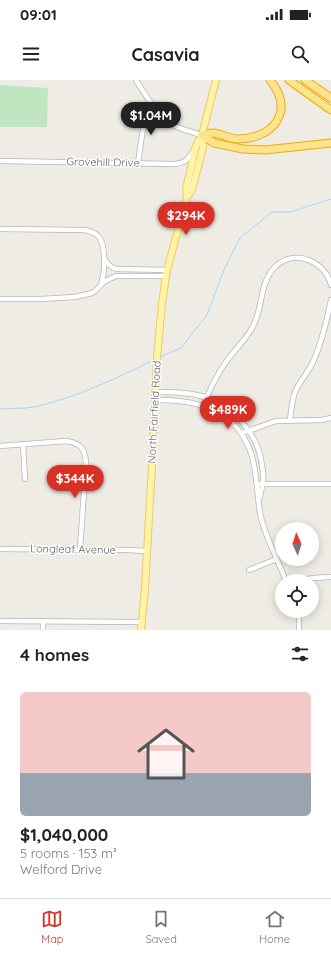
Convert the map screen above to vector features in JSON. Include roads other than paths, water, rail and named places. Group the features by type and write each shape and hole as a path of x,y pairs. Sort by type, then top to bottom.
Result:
{"highway":[{"path":"202,135 214,133 237,139 253,137 265,133 272,128 282,107 280,96 270,80"},
{"path":"289,80 331,110"},
{"path":"305,80 331,98"},
{"path":"202,135 214,143 243,149 264,150 331,143"}],"main road":[{"name":"North Fairfield Road","path":"141,630 145,588 160,319 167,270 187,197 186,189 196,146 202,135 216,80"},
{"name":"North Fairfield Road","path":"187,197 192,190 203,147 202,135"}],"street":[{"path":"136,80 138,85 162,117 174,126 202,135"},
{"path":"138,163 148,110 152,104"},
{"name":"Grovehill Drive","path":"0,161 176,164 184,163 188,160 196,146"},
{"path":"0,229 90,231 96,234 100,239 105,260 112,268 167,270"},
{"path":"100,286 103,276 104,255"},
{"path":"203,405 220,370 256,322 260,311 267,278 275,266 292,259 301,258 310,261 325,272 331,285"},
{"path":"0,299 48,299 75,296 92,293 107,280 116,276 166,276"},
{"path":"290,420 295,393 318,351 331,300"},
{"path":"156,392 180,392 206,398 230,410 240,419 257,446 261,457 264,478 260,502"},
{"path":"155,400 175,400 203,405 215,410 228,419 242,433 252,456 262,518 275,554"},
{"path":"242,433 276,421 322,420 331,418"},
{"path":"0,446 66,441 81,446 86,458 80,549"},
{"path":"23,444 25,479"},
{"path":"257,484 331,484"},
{"name":"Longleaf Avenue","path":"0,549 146,551"},
{"path":"249,570 275,560"},
{"path":"319,578 331,577"},
{"path":"299,618 300,630"},
{"path":"0,621 142,622"},
{"path":"43,621 43,630"}],"waterway":[{"path":"160,357 181,348 207,315 224,270 240,238 272,212 290,212 331,199"},
{"path":"0,409 34,407 65,399 110,381 154,360"}]}
